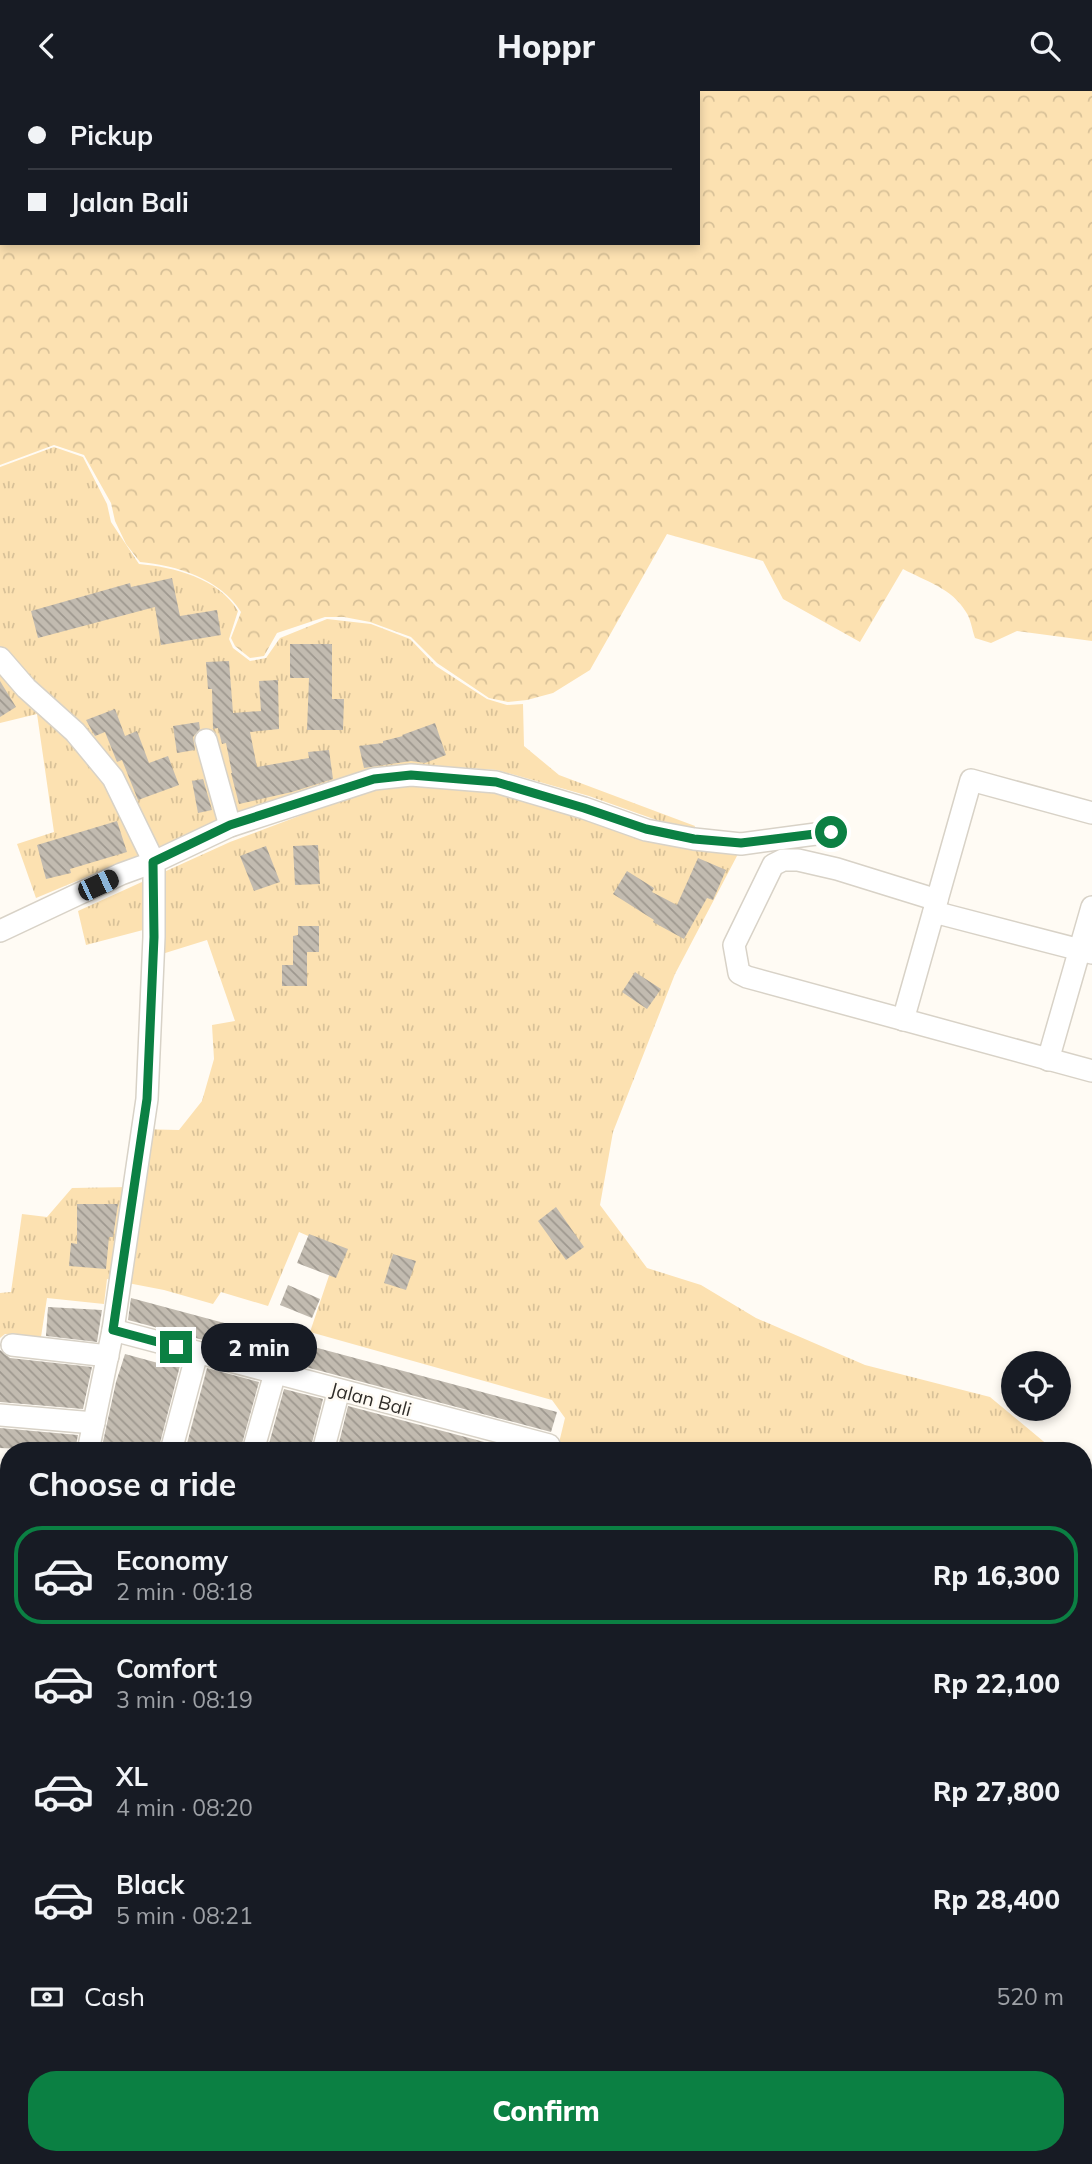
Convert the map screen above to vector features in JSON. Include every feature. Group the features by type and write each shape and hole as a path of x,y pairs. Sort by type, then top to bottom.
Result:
{"street":[{"path":"0,658 26,688 75,732 113,778 153,862 154,937 147,1099 113,1330 90,1442"},
{"path":"206,740 230,825"},
{"path":"0,932 230,825 374,779 411,775 496,782 646,829 694,839 741,843 831,832"},
{"path":"903,1020 971,780 1092,813"},
{"path":"1086,952 935,906 837,869 798,860 783,860 773,866 734,945 739,973 747,977 1092,1072"},
{"path":"1048,1060 1086,952 1092,907"},
{"name":"Jalan Bali","path":"113,1330 526,1442"},
{"path":"12,1345 108,1356"},
{"path":"174,1442 197,1353"},
{"path":"256,1442 275,1373"},
{"path":"325,1442 339,1390"},
{"path":"0,1415 94,1423"}],"green space":[{"path":"700,91 1092,91 1092,641 1017,631 991,643 975,638 968,615 953,597 938,586 903,569 860,642 783,599 763,561 667,534 590,670 553,693 508,702 489,698 437,663 411,637 370,622 344,617 325,617 277,633 264,656 250,658 235,646 231,638 241,612 222,591 210,582 183,570 140,562 126,544 115,521 111,503 84,455 54,445 0,465 0,245 700,245"},
{"path":"54,447 83,457 107,504 111,522 139,564 194,576 219,590 230,600 238,611 229,639 233,648 250,661 266,658 280,638 327,619 371,624 410,639 436,666 487,699 507,705 523,704 524,746 559,775 695,826 693,833 589,796 497,770 407,764 360,772 240,813 36,898 17,844 54,832 37,714 0,723 0,467"},
{"path":"409,786 490,791 738,854 675,974 613,1132 600,1205 647,1268 701,1285 756,1318 865,1365 990,1397 1001,1406 1001,1421 1019,1421 1044,1442 559,1442 565,1418 552,1400 310,1332 338,1249 299,1232 268,1306 221,1292 213,1304 164,1290 107,1279 104,1304 47,1298 41,1337 5,1334 0,1338 0,1293 11,1292 22,1214 47,1217 72,1188 129,1187 137,1129 179,1130 202,1101 214,1059 212,1025 235,1021 207,940 162,954 143,930 86,945 78,911 230,842 368,790"}],"building":[{"path":"172,578 180,616 217,610 221,635 161,645 155,607 38,638 31,611 130,583 131,587"},
{"path":"290,644 332,644 332,699 344,699 343,730 307,730 309,678 290,678"},
{"path":"229,661 233,713 261,711 259,681 278,680 279,729 250,732 257,767 309,758 308,752 329,750 333,779 239,804 226,743 222,744 218,728 213,729 212,689 208,689 206,662"},
{"path":"0,681 16,707 0,717"},
{"path":"115,709 125,736 137,731 149,763 168,756 179,785 138,800 122,760 117,762 105,732 95,736 86,720"},
{"path":"199,722 200,729 193,737 195,750 177,753 173,726"},
{"path":"435,723 446,755 425,763 411,761 364,768 359,746 383,743"},
{"path":"203,779 212,810 198,813 192,781"},
{"path":"117,821 127,852 70,869 71,873 46,879 37,845"},
{"path":"318,845 320,884 295,885 293,846"},
{"path":"266,846 280,882 254,891 240,856"},
{"path":"698,858 726,870 713,900 707,898 684,939 653,922 654,920 613,894 627,871 654,888 652,892 677,905"},
{"path":"298,926 319,926 319,952 307,952 307,986 282,986 282,965 293,965 293,936 298,935"},
{"path":"635,972 661,989 647,1009 622,992"},
{"path":"77,1204 118,1204 113,1237 109,1237 106,1269 69,1266 71,1243 77,1244"},
{"path":"556,1207 584,1247 566,1260 538,1221"},
{"path":"309,1234 348,1249 336,1278 297,1263"},
{"path":"393,1254 416,1261 406,1290 384,1283"},
{"path":"288,1285 320,1299 312,1318 280,1305"},
{"path":"131,1298 557,1412 551,1432 128,1320"},
{"path":"48,1307 102,1310 97,1342 46,1336"},
{"path":"0,1350 10,1358 92,1367 83,1409 0,1402"},
{"path":"125,1354 158,1363 160,1356 181,1362 160,1442 103,1442"},
{"path":"207,1368 259,1382 242,1442 187,1442"},
{"path":"284,1389 323,1399 312,1442 269,1442"},
{"path":"348,1406 485,1442 339,1442"},
{"path":"0,1428 78,1435 77,1442 0,1442"}],"route":[{"path":"176,1347 113,1330 147,1099 154,937 153,862 230,825 374,779 411,775 496,782 646,829 694,839 741,843 831,832"}]}
